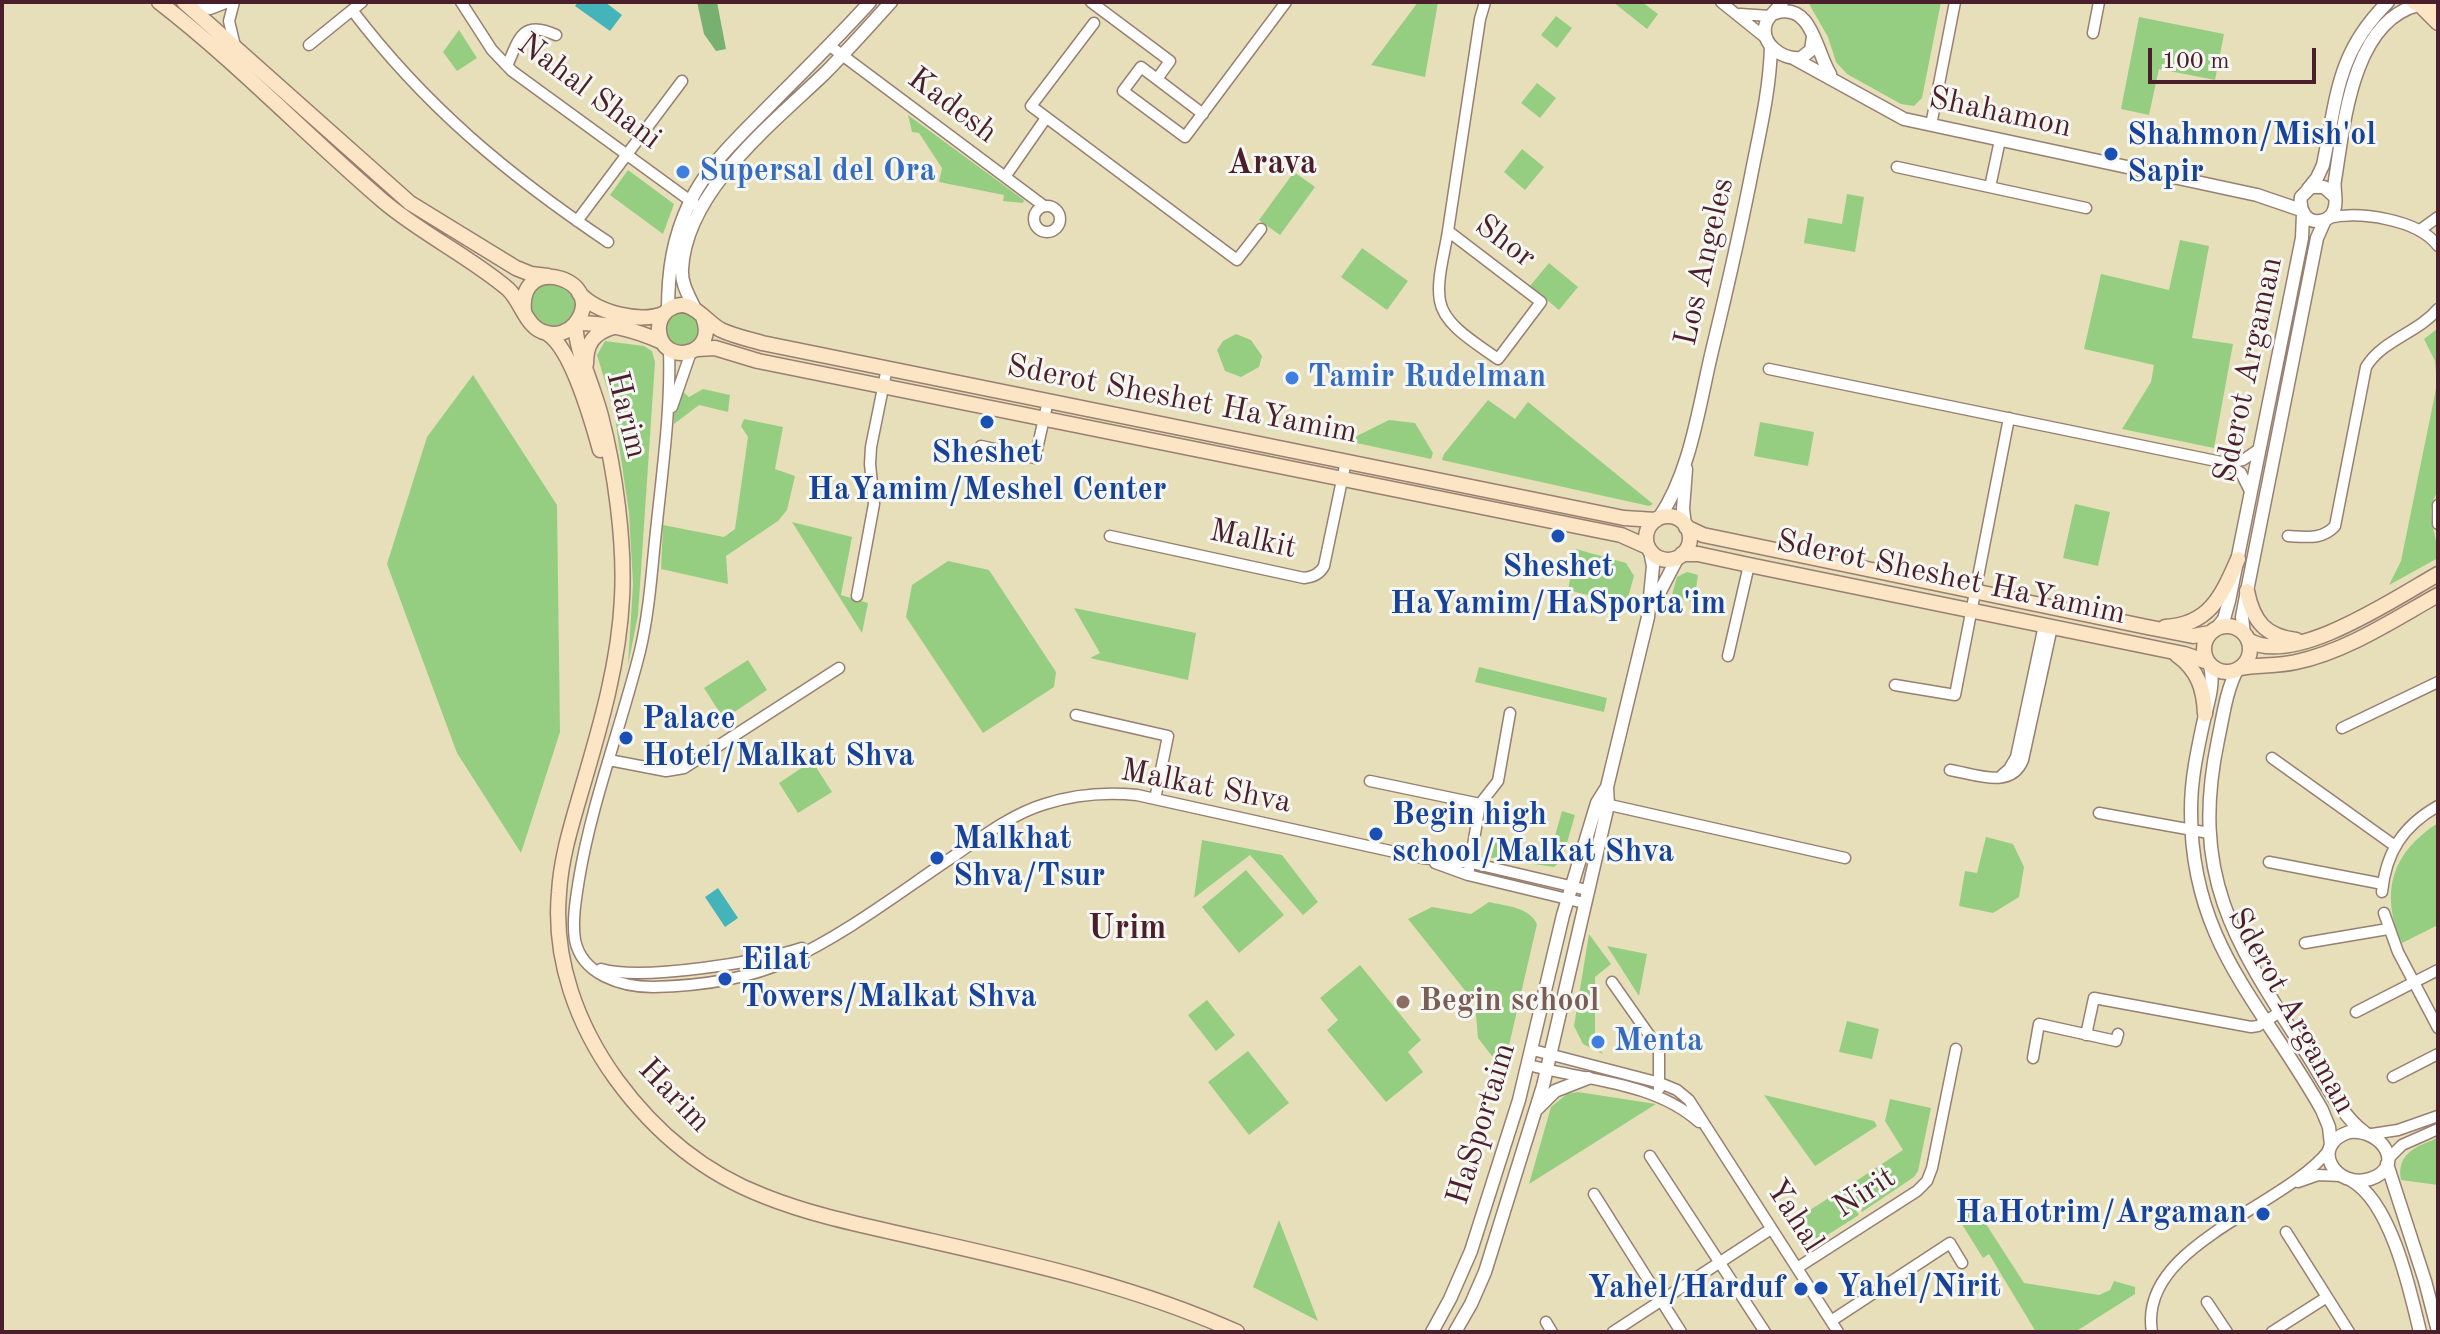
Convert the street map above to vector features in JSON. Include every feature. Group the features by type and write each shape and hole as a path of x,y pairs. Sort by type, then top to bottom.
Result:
{"main road":[{"path":"159,2 200,35 384,202 503,285 519,300 533,326 548,334 564,332 575,323 581,310 579,293"},
{"path":"188,5 419,209 516,268 568,280 595,306 652,318 682,305 699,313 706,334 694,351 678,353 646,335 575,323"},
{"path":"2423,6 2438,23"},
{"path":"524,311 528,289 548,276"},
{"path":"666,346 659,325 667,311"},
{"name":"Sderot Sheshet HaYamim","path":"699,313 717,328 746,339 1624,518 1657,519"},
{"name":"Harim","path":"575,323 577,340 607,440 622,571 618,642 604,711 566,846 558,915 564,966 571,993 597,1048 628,1095 655,1125 727,1180 768,1198 832,1218 1099,1280 1155,1298 1237,1332"},
{"path":"586,369 590,343 598,333 613,327"},
{"name":"Harim","path":"548,334 562,349 582,396 602,458 617,520"},
{"name":"Sderot Sheshet HaYamim","path":"694,351 715,348 758,361 1621,535 1649,549"},
{"path":"1675,518 1686,526 1689,542 1680,556 1664,559 1649,549 1646,534 1657,519 1675,518"},
{"name":"Sderot Sheshet HaYamim","path":"1686,526 1703,535 2147,627 2193,636 2214,631"},
{"name":"Sderot Sheshet HaYamim","path":"1680,556 1698,554 2174,652 2209,663"},
{"path":"2147,627 2179,626 2207,614 2238,559"},
{"path":"2434,599 2324,654 2283,664 2223,672 2209,663 2204,650 2214,631 2231,627 2259,646 2305,641 2357,619 2438,574"},
{"path":"2247,591 2260,625 2275,635 2305,641"},
{"path":"2239,669 2249,653 2246,637"},
{"path":"2174,652 2189,663 2200,681 2205,714"}],"street":[{"path":"188,5 210,9 228,2"},
{"path":"234,2 229,21 236,48"},
{"path":"309,45 362,2"},
{"name":"Nahal Shani","path":"461,2 492,50 507,66 696,205"},
{"path":"699,313 684,286 682,270 701,181 725,151 870,2"},
{"path":"1091,2 1170,61 1157,79"},
{"path":"1203,114 1141,67 1123,91 1185,137 1203,114 1286,2"},
{"name":"Shor","path":"1448,231 1541,302 1498,359 1454,324 1443,310 1439,296 1448,231 1480,19 1485,2"},
{"path":"1721,2 1769,43 1792,58 1809,53 1813,37"},
{"path":"1793,2 1834,80"},
{"path":"1931,125 1955,2"},
{"path":"2093,33 2099,2"},
{"path":"2362,216 2311,220 2302,212 2300,200 2323,165 2347,58 2359,36 2388,2"},
{"path":"667,311 668,271 673,247 696,205 842,56 887,3"},
{"path":"2327,219 2335,210 2350,101 2362,59 2391,17 2402,10 2423,6"},
{"path":"352,10 402,73 453,124 507,170 608,242"},
{"path":"1734,12 1754,17 1776,10 1800,16"},
{"path":"1769,43 1765,28 1776,10"},
{"path":"1094,23 1031,106 1237,260 1261,229"},
{"path":"507,66 522,33 528,29 541,29 556,35"},
{"name":"Los Angeles","path":"1657,519 1669,502 1687,452 1741,223 1769,83 1769,43"},
{"name":"Kadesh","path":"830,46 1044,206"},
{"name":"Shahamon","path":"1792,58 1895,115 1931,125 2257,195 2285,197 2305,191"},
{"name":"Los Angeles","path":"1769,83 1778,69 1792,58"},
{"path":"577,221 682,81"},
{"path":"1005,177 1046,118"},
{"path":"1990,187 2000,140"},
{"path":"1897,167 2086,208"},
{"path":"2305,191 2321,186 2330,190 2344,208 2362,216 2420,230 2438,246"},
{"name":"Shahamon","path":"2257,195 2302,212"},
{"name":"Sderot Argaman","path":"2214,631 2228,609 2302,238 2302,212"},
{"path":"2420,230 2438,217"},
{"name":"Sderot Argaman","path":"2246,637 2242,617 2247,591 2316,242 2327,219"},
{"path":"2288,536 2317,537 2335,526 2366,367 2377,353 2420,326 2438,309"},
{"name":"Malkat Shva","path":"666,346 667,425 645,627 586,842 576,896 575,940 584,962 612,972 642,974 762,959 825,939 1026,811 1062,799 1090,795 1119,794 1155,799 1422,858 1472,863 1570,893"},
{"name":"Malkat Shva","path":"667,425 694,351"},
{"path":"857,596 873,512 871,447 887,368"},
{"path":"1769,369 2226,463 2243,460 2259,449"},
{"path":"981,446 1035,458 1048,401"},
{"path":"1895,685 1955,695 2009,418"},
{"name":"Los Angeles","path":"1686,526 1683,509 1687,452"},
{"name":"Malkit","path":"1110,536 1310,577 1324,566 1346,461"},
{"path":"2226,463 2241,473 2250,491"},
{"path":"2438,505 2438,524"},
{"name":"HaSportaim","path":"1455,1332 1485,1272 1551,1055 1603,804 1648,617 1653,566 1649,549"},
{"name":"HaSportaim","path":"1648,617 1663,582 1680,556"},
{"path":"1728,656 1749,565"},
{"path":"1950,770 1993,777 2009,769 2016,757 2048,626"},
{"name":"Sderot Argaman","path":"2209,663 2212,683 2193,772 2191,829 2197,880 2214,935 2231,968 2325,1116 2330,1148"},
{"path":"609,760 661,770 684,768 839,668"},
{"name":"Sderot Argaman","path":"2239,669 2229,689 2211,775 2209,833 2220,896 2231,928 2247,959 2280,1012 2347,1115 2368,1133"},
{"path":"2342,728 2438,682"},
{"path":"1468,875 1480,804 1498,781 1510,713"},
{"path":"1076,715 1168,736 1155,799"},
{"path":"2272,758 2395,846"},
{"path":"1370,781 1480,804"},
{"path":"1603,804 1845,858"},
{"name":"HaSportaim","path":"1432,1332 1471,1251 1529,1065 1570,893 1603,804"},
{"path":"2269,862 2383,888 2384,872 2395,846 2415,820 2438,806"},
{"path":"2099,813 2209,833"},
{"name":"Malkat Shva","path":"1422,858 1468,875 1586,896"},
{"path":"2384,913 2388,929 2438,1028"},
{"path":"2305,943 2388,929"},
{"path":"2356,1012 2438,970"},
{"path":"1612,982 1659,1049 1659,1089"},
{"path":"2086,1035 2094,998 2251,1027 2280,1012"},
{"path":"2033,1058 2039,1024 2116,1041 2118,1034"},
{"name":"Nirit","path":"1797,1268 1917,1191 1927,1181 1956,1049"},
{"name":"Yahal","path":"1533,1050 1659,1089 1706,1128 1838,1332"},
{"path":"2393,1077 2438,1054"},
{"name":"Yahal","path":"1529,1065 1659,1089"},
{"path":"1534,1114 1555,1091 1588,1078"},
{"path":"2151,1328 2152,1305 2158,1288 2175,1265 2285,1188 2344,1133 2398,1130 2438,1116"},
{"path":"2285,1188 2318,1175 2372,1178 2402,1145 2438,1129"},
{"path":"2368,1133 2384,1145 2395,1195 2425,1281 2438,1331"},
{"path":"2330,1148 2329,1162 2371,1198 2387,1227 2420,1332"},
{"path":"1650,1156 1765,1332"},
{"path":"1594,1194 1681,1332"},
{"path":"1613,1332 1771,1229"},
{"path":"2286,1232 2349,1332"},
{"path":"1831,1321 1950,1243 1962,1263"},
{"path":"2272,1332 2327,1297"},
{"path":"2207,1302 2227,1332"}],"green space":[{"path":"697,2 717,2 726,49 716,51 704,34"},
{"path":"1418,2 1438,2 1425,77 1371,65"},
{"path":"1613,2 1642,2 1658,14 1647,29"},
{"path":"1808,2 1941,2 1922,98 1914,106 1901,104 1847,74 1836,62 1828,37"},
{"path":"1556,16 1572,28 1557,48 1541,35"},
{"path":"2139,17 2224,34 2215,80 2159,69 2149,115 2121,109"},
{"path":"459,30 477,58 457,71 443,52"},
{"path":"1537,83 1556,98 1540,118 1521,103"},
{"path":"908,115 1024,200 1023,203 1003,201 1004,195 939,182 942,168 919,133 912,132"},
{"path":"1522,149 1544,167 1525,190 1504,172"},
{"path":"628,170 674,204 663,234 610,195"},
{"path":"1294,172 1315,187 1280,235 1259,220"},
{"path":"1847,194 1864,197 1855,252 1804,243 1808,218 1842,224"},
{"path":"2180,240 2209,246 2192,338 2233,344 2214,448 2122,429 2151,382 2154,365 2084,349 2101,274 2169,290"},
{"path":"1362,248 1408,281 1387,310 1341,277"},
{"path":"1549,263 1578,287 1559,310 1530,286"},
{"path":"542,281 574,290 577,314 558,330 535,324 527,300"},
{"path":"674,310 699,317 698,344 675,349 662,330"},
{"path":"2437,329 2438,491 2431,516 2438,558 2389,585 2401,561 2437,384 2435,361 2424,339"},
{"path":"1236,334 1251,340 1262,356 1259,367 1241,377 1225,371 1217,350 1223,341"},
{"path":"605,341 644,346 652,351 655,362 638,615 628,665 633,584 629,513 614,411 597,355"},
{"path":"473,375 557,505 560,732 521,853 457,753 387,564 427,437"},
{"path":"703,389 730,395 728,412 699,405 674,424 674,411 682,391 689,397"},
{"path":"1488,400 1515,419 1528,402 1653,504 1649,506 1442,460"},
{"path":"744,419 783,427 775,469 795,476 787,510 778,521 726,556 728,584 661,569 663,525 724,537 735,529 748,437 741,426"},
{"path":"1389,420 1415,423 1433,453 1431,459 1347,441"},
{"path":"1760,422 1814,432 1808,466 1754,456"},
{"path":"2075,504 2110,512 2098,566 2063,558"},
{"path":"792,522 852,537 841,595 868,603 862,633"},
{"path":"1576,549 1626,563 1634,576 1626,605 1568,590"},
{"path":"948,561 989,570 1056,672 1054,687 983,733 906,617 912,585"},
{"path":"1687,572 1698,575 1694,602 1671,598 1677,577"},
{"path":"1074,608 1196,633 1188,680 1090,658 1100,653"},
{"path":"748,660 767,690 724,719 704,688"},
{"path":"1479,667 1607,698 1604,712 1475,682"},
{"path":"812,761 832,792 798,813 779,783"},
{"path":"1562,811 1575,815 1562,860 1554,867 1487,857 1488,841 1549,857"},
{"path":"2438,823 2438,925 2402,943 2391,907 2394,875 2410,847"},
{"path":"1986,837 2013,844 2024,867 2019,897 1993,913 1959,906 1965,871 1977,873"},
{"path":"1202,840 1282,855 1318,902 1303,915 1250,855 1194,898"},
{"path":"1246,870 1284,915 1239,953 1202,907"},
{"path":"1489,902 1523,911 1537,924 1502,1076 1491,1072 1495,1060 1478,1038 1475,1003 1408,919 1432,907 1471,914"},
{"path":"1589,934 1611,964 1595,977 1595,1039 1603,1054 1583,1044 1574,1026"},
{"path":"1607,946 1647,954 1639,996"},
{"path":"1360,965 1421,1040 1408,1052 1423,1072 1386,1102 1327,1030 1338,1020 1320,998"},
{"path":"1207,1000 1235,1035 1216,1051 1188,1015"},
{"path":"1847,1021 1879,1029 1872,1059 1839,1052"},
{"path":"1248,1051 1289,1103 1249,1135 1208,1082"},
{"path":"1578,1092 1656,1104 1529,1184 1551,1107 1567,1094"},
{"path":"1764,1095 1874,1121 1877,1126 1815,1166"},
{"path":"1890,1099 1931,1108 1918,1171 1914,1177 1862,1212 1847,1187 1903,1150 1885,1121"},
{"path":"2438,1138 2438,1185 2401,1180 2400,1171 2405,1157"},
{"path":"1843,1189 1859,1215 1818,1241 1802,1215"},
{"path":"1975,1207 2024,1283 2099,1295 2110,1290 2114,1281 2135,1287 2135,1294 2075,1332 2036,1332 1989,1254 1983,1258 1958,1218"},
{"path":"1279,1220 1318,1321 1253,1287"}],"water":[{"path":"578,2 605,2 622,15 610,31 575,6"},
{"path":"718,888 738,918 725,927 705,897"}],"place":[{"name":"Shahmon/Mish'ol Sapir","path":"2111,154"},
{"name":"Supersal del Ora","path":"683,172"},
{"name":"Tamir Rudelman","path":"1292,378"},
{"name":"Sheshet HaYamim/Meshel Center","path":"987,422"},
{"name":"Sheshet HaYamim/HaSporta'im","path":"1558,536"},
{"name":"Palace Hotel/Malkat Shva","path":"626,738"},
{"name":"Begin high school/Malkat Shva","path":"1376,834"},
{"name":"Malkhat Shva/Tsur","path":"937,858"},
{"name":"Eilat Towers/Malkat Shva","path":"725,979"},
{"name":"Begin school","path":"1403,1002"},
{"name":"Menta","path":"1598,1042"},
{"name":"HaHotrim/Argaman","path":"2263,1214"},
{"name":"Yahel/Nirit","path":"1821,1288"},
{"name":"Yahel/Harduf","path":"1801,1289"}],"district":[{"name":"Arava","path":"1272,164"},
{"name":"Urim","path":"1127,929"}]}
